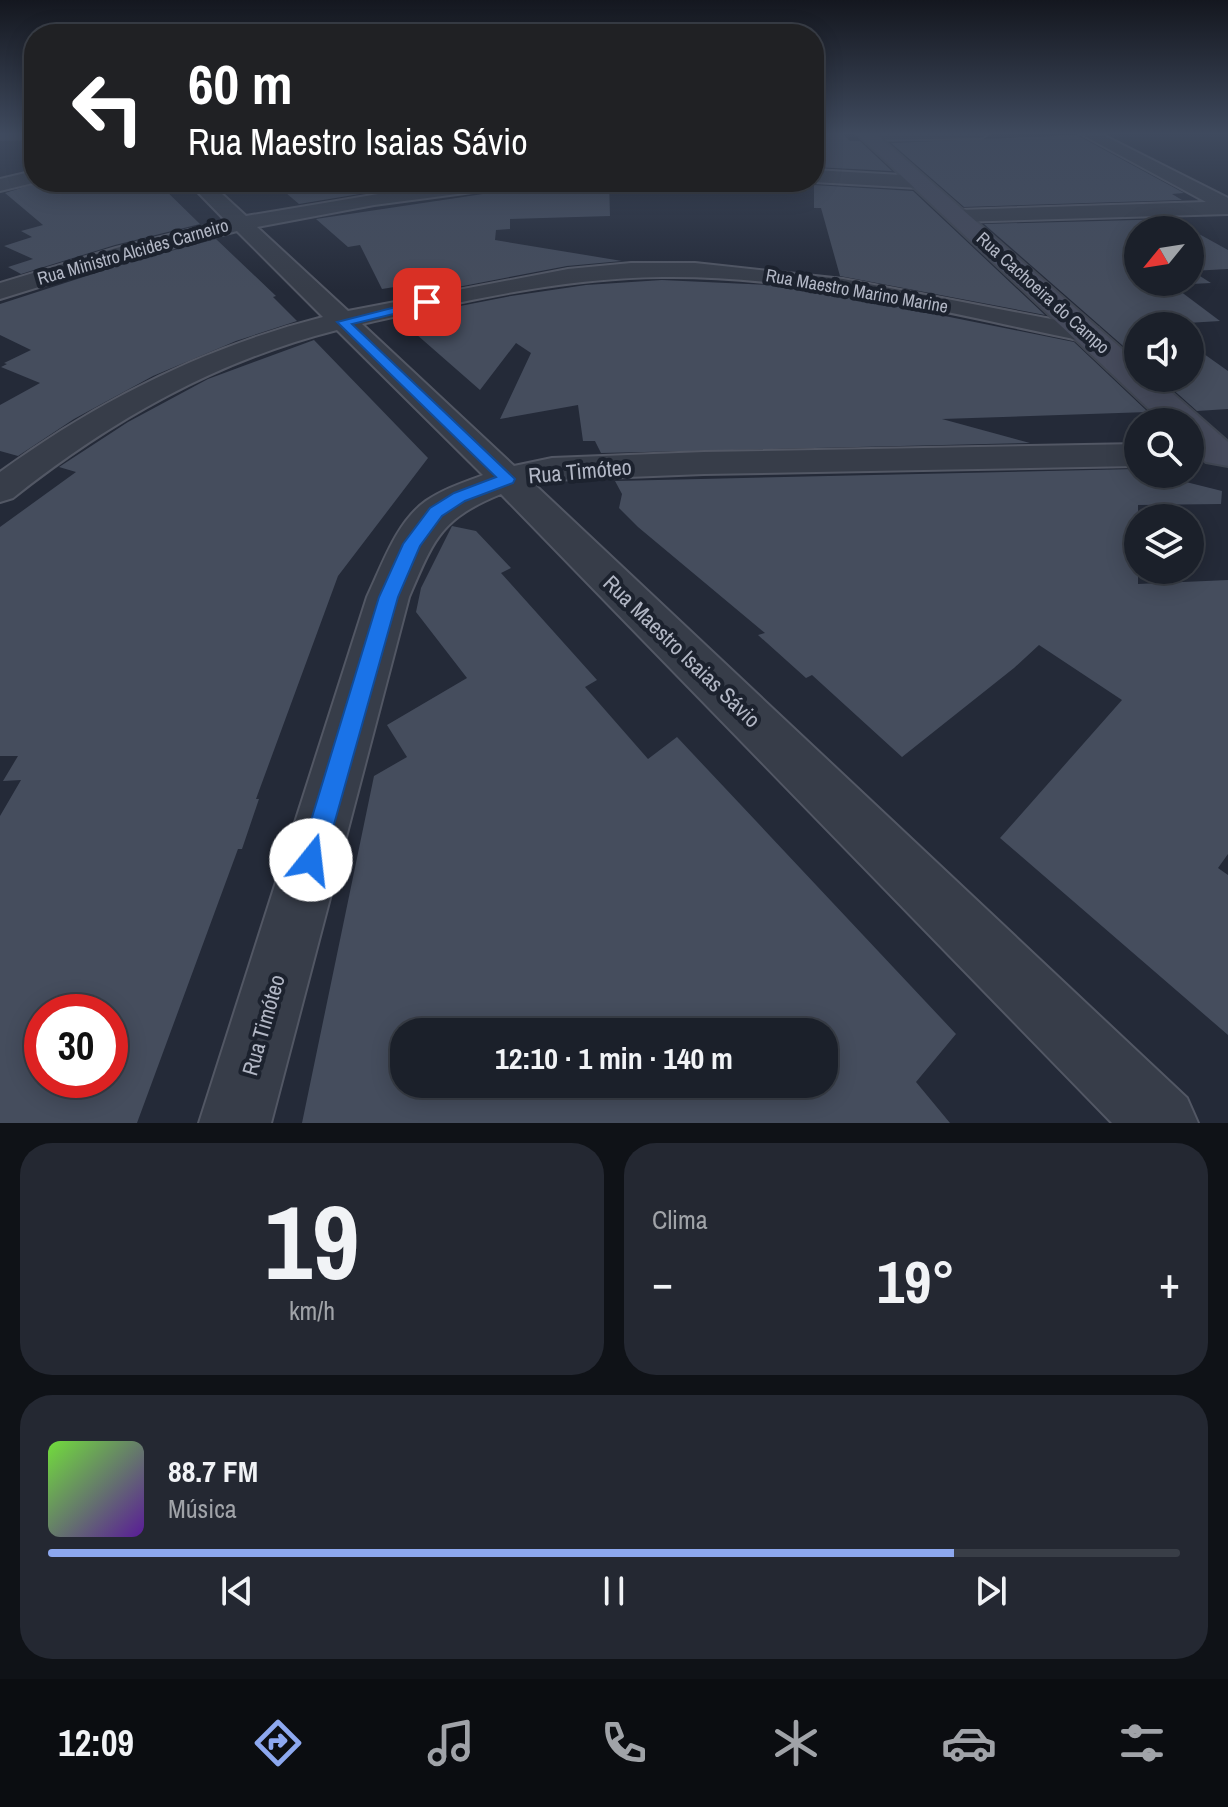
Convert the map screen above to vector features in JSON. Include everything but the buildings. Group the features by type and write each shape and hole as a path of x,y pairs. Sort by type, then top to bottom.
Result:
{"main road":[{"name":"Rua Cachoeira do Campo","path":"923,185 1169,408"}],"street":[{"path":"1187,185 1228,207"},
{"name":"Rua Maestro Isaias Sávio","path":"208,192 507,479 1162,1123"},
{"name":"Rua Ministro Alcides Carneiro","path":"0,291 147,244 239,223 422,192"},
{"path":"957,216 1228,207"},
{"name":"Rua Maestro Marino Marine","path":"0,490 46,454 112,413 211,362 287,336 514,284 643,269 769,275 818,281 1088,334"},
{"name":"Rua Timóteo","path":"235,1123 388,597 412,544 436,512 460,497 507,479 552,469 1124,455"}],"route":[{"path":"311,860 388,597 412,544 436,512 460,497 507,479 343,322 427,302"}]}
